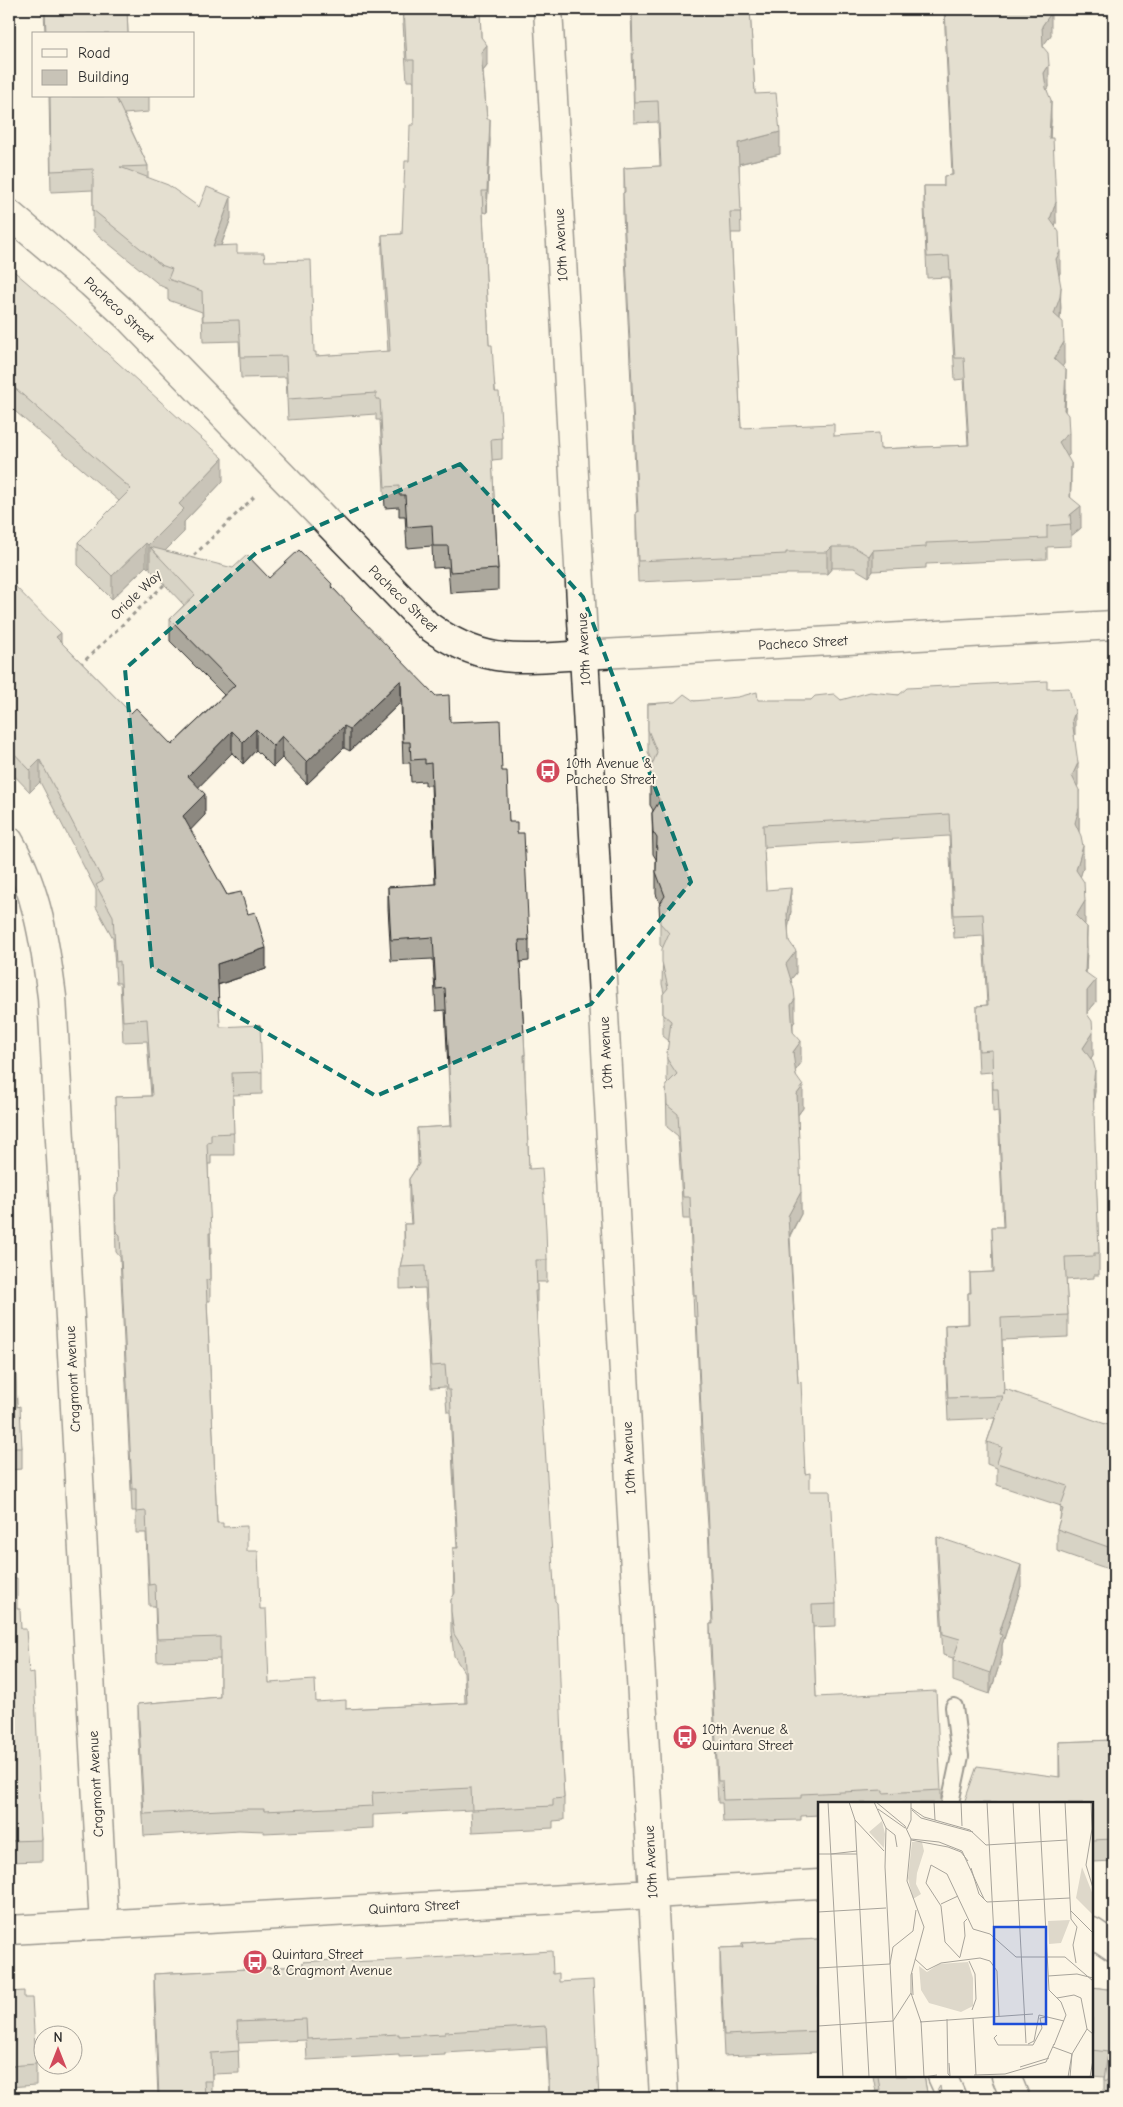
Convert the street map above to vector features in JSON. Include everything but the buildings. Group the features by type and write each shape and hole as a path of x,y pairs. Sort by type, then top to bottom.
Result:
{"street":[{"name":"10th Avenue","path":"548,9 664,2098"},
{"name":"Pacheco Street","path":"9,214 127,316 427,625 448,641 471,650 496,657 522,658 1114,625"},
{"name":"Cragmont Avenue","path":"9,841 18,857 32,893 43,936 52,997 104,1924"},
{"name":"Quintara Street","path":"9,1930 818,1884"},
{"path":"1093,1933 1114,1948"},
{"path":"1093,1955 1114,1948"},
{"path":"942,2077 952,2098"},
{"path":"1006,2077 1015,2098"}],"lane":[{"path":"950,1802 960,1756 954,1707"}],"path":[{"path":"187,562 279,472"},
{"name":"Oriole Way","path":"80,666 172,576"}],"highlighted area":[{"path":"460,464 583,597 691,882 591,1004 376,1096 152,967 125,669 256,553"}],"place":[{"name":"10th Avenue & Pacheco Street","path":"548,771"},
{"name":"10th Avenue & Quintara Street","path":"685,1737"},
{"name":"Quintara Street & Cragmont Avenue","path":"255,1962"}]}
